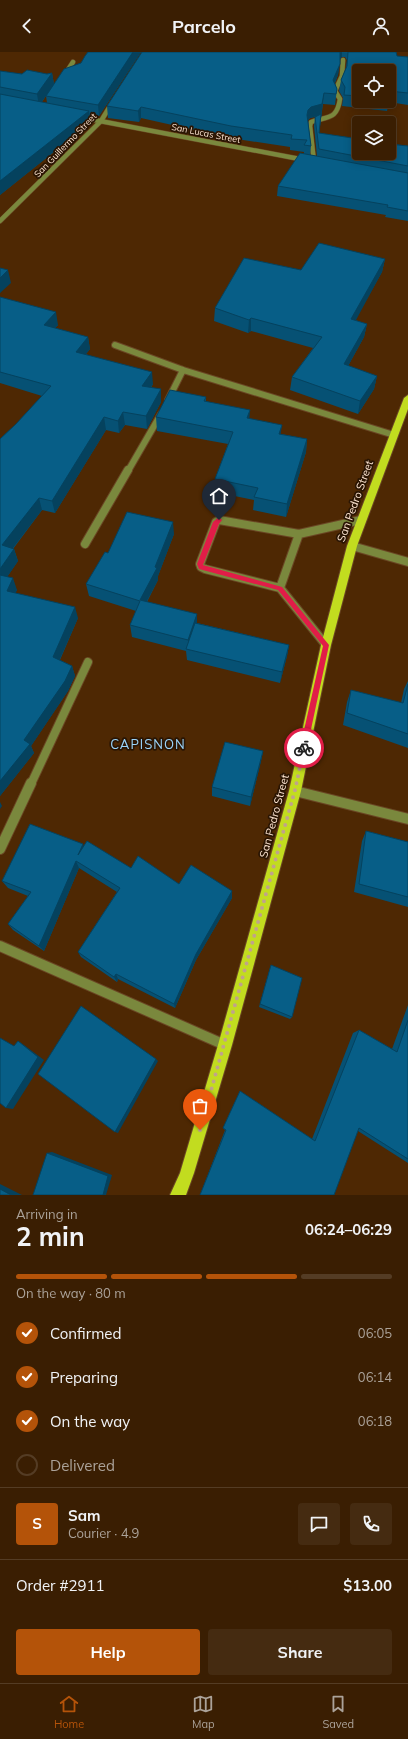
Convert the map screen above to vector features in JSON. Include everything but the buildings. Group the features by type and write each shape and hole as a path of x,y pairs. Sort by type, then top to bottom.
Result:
{"main road":[{"name":"San Pedro Street","path":"178,1195 187,1173 225,1045 295,790 326,645 352,546 360,520 408,398"}],"street":[{"path":"314,162 310,126 312,122 332,118 337,113 340,99 335,91 344,70 343,60"},
{"path":"61,80 74,62"},
{"name":"San Guillermo Street","path":"0,221 101,121 116,97"},
{"name":"San Lucas Street","path":"72,116 322,164"},
{"path":"115,345 183,370 394,435"},
{"path":"85,544 154,426 183,370"},
{"path":"326,645 280,588 205,569 201,567 200,564 216,522 219,520 300,534 360,520"},
{"path":"280,588 300,534"},
{"path":"352,546 408,562"},
{"path":"0,849 88,662"},
{"path":"295,790 408,819"},
{"path":"0,946 225,1045"}],"way so far":[{"path":"200,1130 225,1045 295,790 304,748"}],"district":[{"name":"CAPISNON","path":"148,744"}],"route":[{"path":"219,520 216,522 200,564 201,567 280,588 326,645 304,748"}]}
